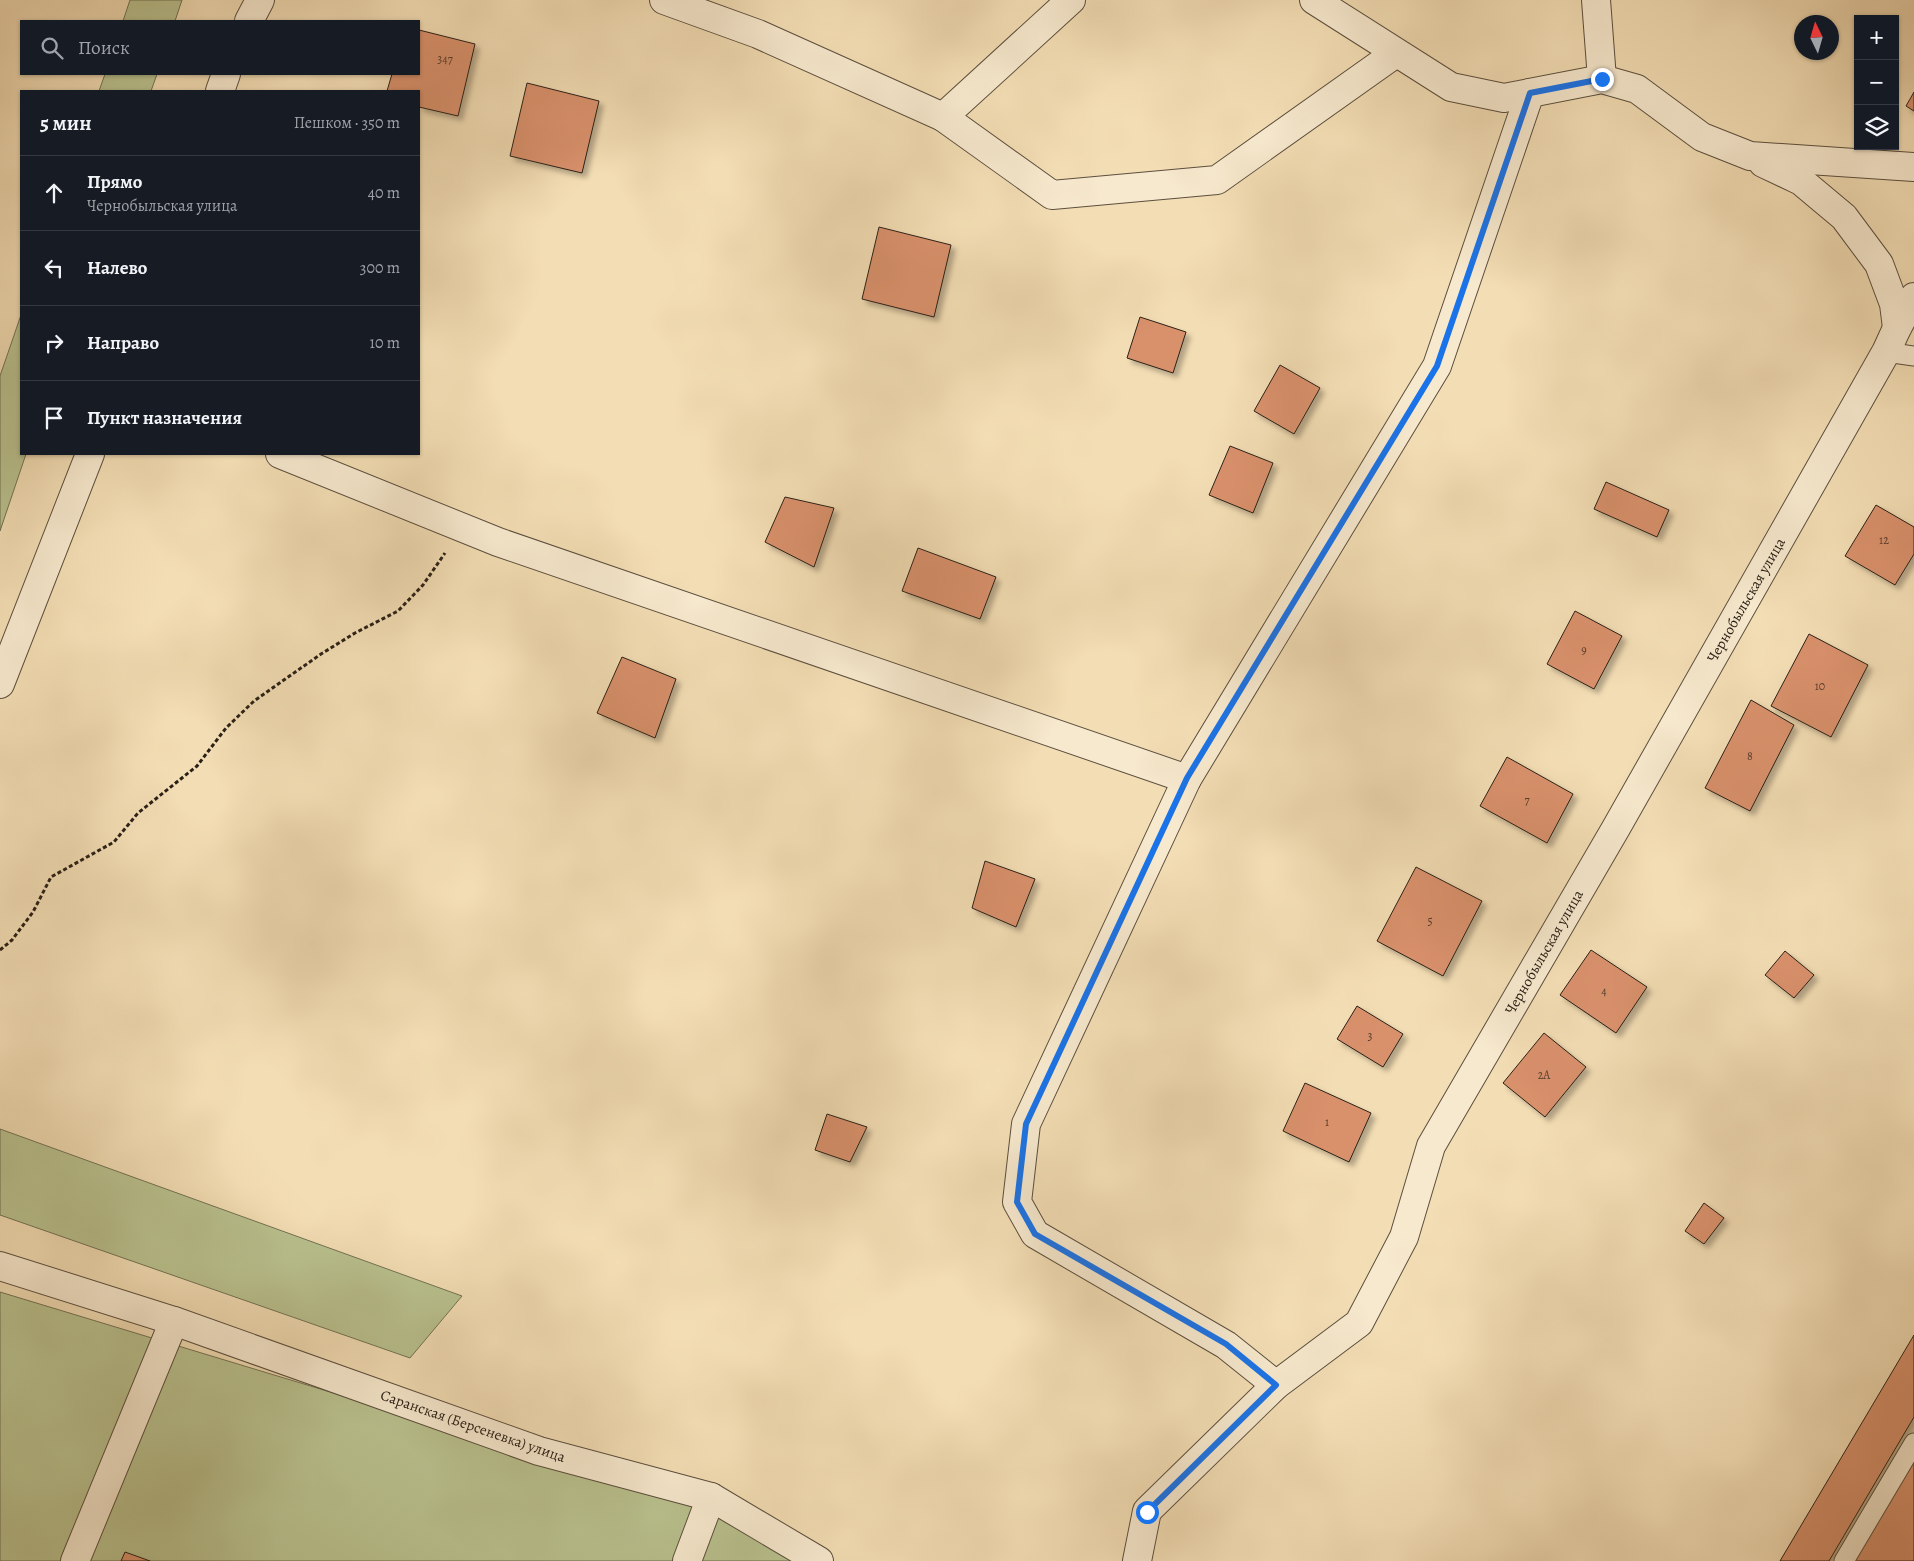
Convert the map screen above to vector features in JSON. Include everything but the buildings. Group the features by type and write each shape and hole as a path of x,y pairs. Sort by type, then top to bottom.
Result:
{"street":[{"path":"250,20 260,0"},
{"path":"664,0 758,34 943,117 1052,195 1218,180 1396,52"},
{"path":"943,117 1071,0"},
{"path":"1314,0 1451,87 1504,98 1602,79 1637,89 1702,137 1750,156 1801,181 1844,217 1879,264 1894,304 1892,340"},
{"path":"1596,0 1602,79"},
{"path":"220,90 226,75"},
{"path":"1276,1385 1226,1344 1035,1234 1017,1202 1026,1124 1187,778 1437,366 1530,93"},
{"path":"1750,156 1914,167"},
{"name":"Чернобыльская улица","path":"1137,1561 1147,1512 1276,1385 1359,1323 1404,1237 1431,1146 1616,828 1914,298"},
{"path":"0,684 90,455"},
{"path":"282,455 508,545 1187,778"},
{"name":"Саранская (Берсеневка) улица","path":"0,1266 174,1321 540,1452 711,1497 819,1561"},
{"path":"76,1561 174,1321"},
{"path":"687,1561 711,1497"}],"lane":[{"path":"1892,340 1914,356"},
{"path":"1844,1561 1914,1444"}],"path":[{"path":"0,950 12,940 33,912 51,877 114,842 138,813 197,766 226,728 254,701 321,654 355,633 398,612 423,585 462,528"}],"green space":[{"path":"130,0 182,0 175,20 123,20"},
{"path":"105,75 157,75 151,90 99,90"},
{"path":"20,318 20,455 26,455 0,531 0,376"},
{"path":"0,1129 462,1296 410,1358 0,1215"},
{"path":"0,1292 753,1520 813,1561 0,1561"}],"route":[{"path":"1147,1512 1276,1385 1226,1344 1035,1234 1017,1202 1026,1124 1187,778 1437,366 1530,93 1602,79"}]}
